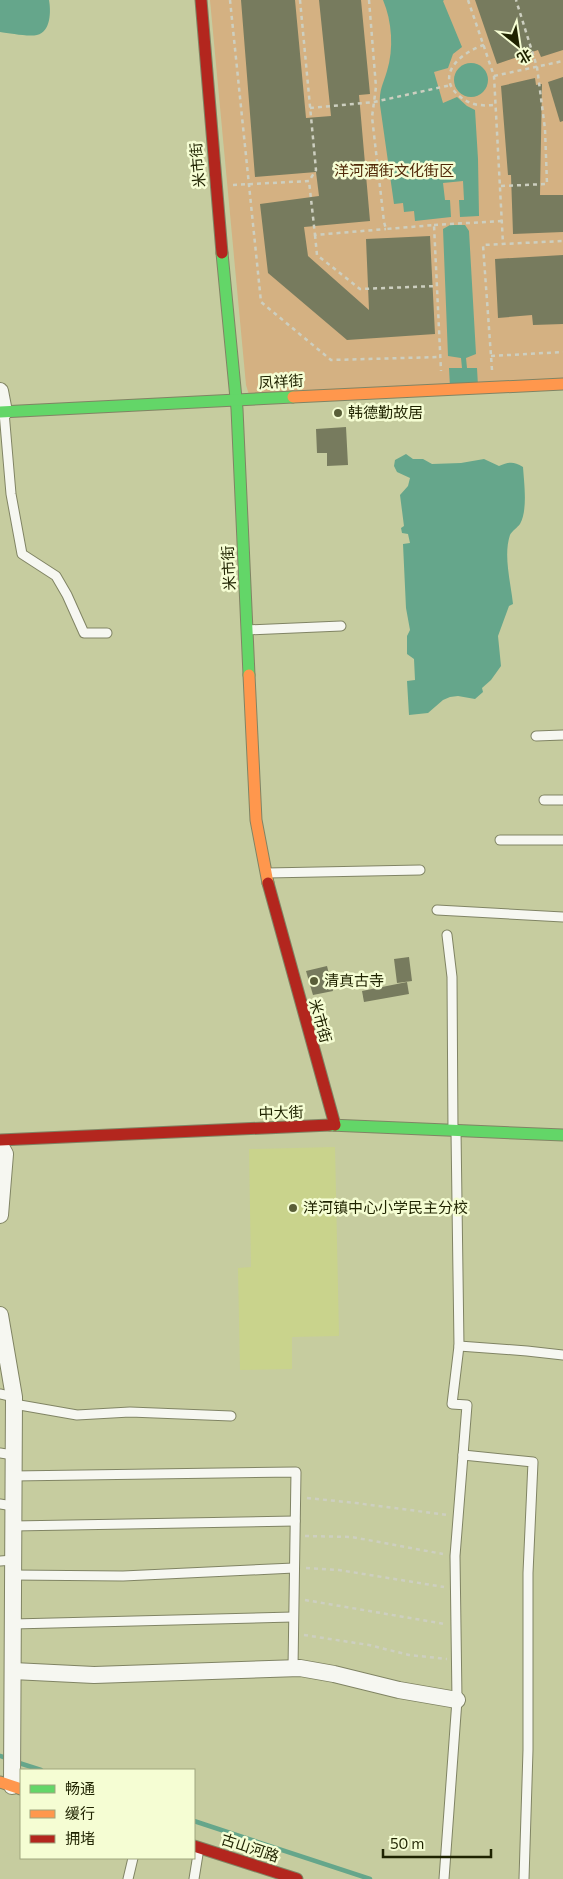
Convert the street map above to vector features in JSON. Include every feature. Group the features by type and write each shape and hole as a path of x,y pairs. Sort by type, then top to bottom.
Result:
{"street":[{"name":"米市街","path":"201,0 215,186 236,399 256,820 265,873 288,966 335,1125"},
{"name":"凤祥街","path":"2,412 563,384"},
{"path":"0,391 2,412"},
{"name":"中大街","path":"0,1140 335,1125 563,1135"},
{"path":"0,1146 5,1154 5,1167 0,1215"},
{"path":"0,1315 9,1398 7,1454 14,1476 7,1505 13,1526 9,1565 13,1624 11,1786"},
{"path":"13,1672 94,1674 293,1668 334,1674 399,1690 457,1700"},
{"name":"古山河路","path":"196,1847 269,1875 297,1879"}],"lane":[{"path":"2,412 11,494 22,554 56,576 84,633 107,633"},
{"path":"247,630 341,626"},
{"path":"536,736 563,735"},
{"path":"544,800 563,800"},
{"path":"500,840 563,840"},
{"path":"265,873 420,870"},
{"path":"437,910 563,917"},
{"path":"444,1879 457,1700 455,1556 467,1405 452,1404 459,1346 452,977 447,934"},
{"path":"459,1346 563,1355"},
{"path":"9,1398 77,1415 130,1412 231,1416"},
{"path":"463,1455 533,1462 528,1573 528,1750 524,1879"},
{"path":"14,1476 296,1472 293,1668"},
{"path":"13,1526 295,1521"},
{"path":"9,1565 123,1576 294,1568"},
{"path":"13,1624 293,1617"},
{"path":"194,1879 196,1847"},
{"path":"128,1879 133,1859"}],"path":[{"path":"230,0 261,302 331,360 440,357"},
{"path":"300,0 316,170 309,181 317,255 360,289 436,286"},
{"path":"369,0 376,87 372,117 386,229"},
{"path":"468,0 494,76 503,244"},
{"path":"501,186 547,184 545,129 537,67 516,0"},
{"path":"484,45 472,50 458,60 449,74 449,80 453,91 467,102 480,105 496,104"},
{"path":"494,76 563,61"},
{"path":"310,108 374,102 451,85"},
{"path":"215,186 309,181"},
{"path":"315,235 434,225 502,222"},
{"path":"434,225 441,390"},
{"path":"493,387 482,245 563,241"},
{"path":"491,356 563,352"},
{"path":"295,1497 356,1502 458,1516"},
{"path":"295,1536 352,1537 455,1556"},
{"path":"294,1568 339,1570 455,1589"},
{"path":"294,1598 455,1625"},
{"path":"293,1634 369,1645 409,1655 455,1660"}],"shaded area":[{"path":"0,0 49,0 50,15 45,30 37,35 0,32"},
{"path":"383,0 444,0 462,47 453,54 448,68 434,72 443,103 457,97 475,110 479,216 460,217 459,200 464,200 463,181 443,183 445,200 450,200 451,217 415,221 414,211 404,212 403,203 394,204 380,105 381,91 391,54 391,35"},
{"path":"471,63 483,68 488,80 483,92 471,97 459,92 454,80 459,68"},
{"path":"450,225 465,225 469,231 476,354 466,358 467,368 477,368 478,386 450,387 449,368 462,368 461,358 448,356 443,229"},
{"path":"406,454 413,459 423,459 432,464 461,463 484,459 499,466 514,463 523,467 525,496 524,511 520,524 510,535 508,543 507,561 513,604 509,606 498,636 501,666 491,680 482,688 483,692 475,699 458,696 450,697 443,700 428,713 409,715 407,681 415,680 414,659 407,654 407,636 410,630 406,608 403,544 410,543 408,534 402,533 401,528 404,526 400,495 408,486 410,478 397,472 394,466 395,460"},
{"name":"洋河镇中心小学民主分校","path":"335,1147 339,1336 292,1337 292,1369 240,1370 238,1268 251,1267 249,1149"}],"green space":[{"name":"洋河酒街文化街区","path":"210,0 563,0 563,384 251,401 246,385"}],"building":[{"path":"241,0 295,0 306,118 331,116 319,0 361,0 370,94 359,95 370,221 304,227 308,256 369,310 366,239 430,236 435,334 347,340 268,273 260,204 319,196 316,172 255,177"},
{"path":"475,0 563,0 563,50 541,57 538,50 497,64"},
{"path":"563,77 563,121 560,122 548,82"},
{"path":"535,78 536,85 542,84 540,195 563,195 563,232 513,234 511,175 508,175 501,86"},
{"path":"563,255 563,324 533,325 532,315 498,318 495,259"},
{"path":"346,427 348,465 327,466 327,453 317,453 316,429"},
{"path":"409,957 412,981 397,983 394,959"},
{"path":"327,966 333,991 313,995 306,971"},
{"path":"407,982 409,994 364,1002 362,991"}],"waterway":[{"path":"0,1756 9,1759"},
{"path":"16,1762 38,1769"},
{"path":"195,1821 370,1879"}],"traffic: fast":[{"path":"222,253 237,409 249,675"},
{"path":"0,412 293,397"},
{"path":"330,1125 563,1135"}],"traffic: slow":[{"path":"293,397 563,384"},
{"path":"249,675 256,820 268,883"},
{"path":"0,1782 20,1789"}],"traffic: jam":[{"path":"201,0 222,253"},
{"path":"268,883 335,1125"},
{"path":"0,1140 330,1125"},
{"path":"195,1846 297,1879"}],"place":[{"name":"韩德勤故居","path":"338,413"},
{"name":"清真古寺","path":"314,981"},
{"name":"洋河镇中心小学民主分校","path":"293,1208"}]}
